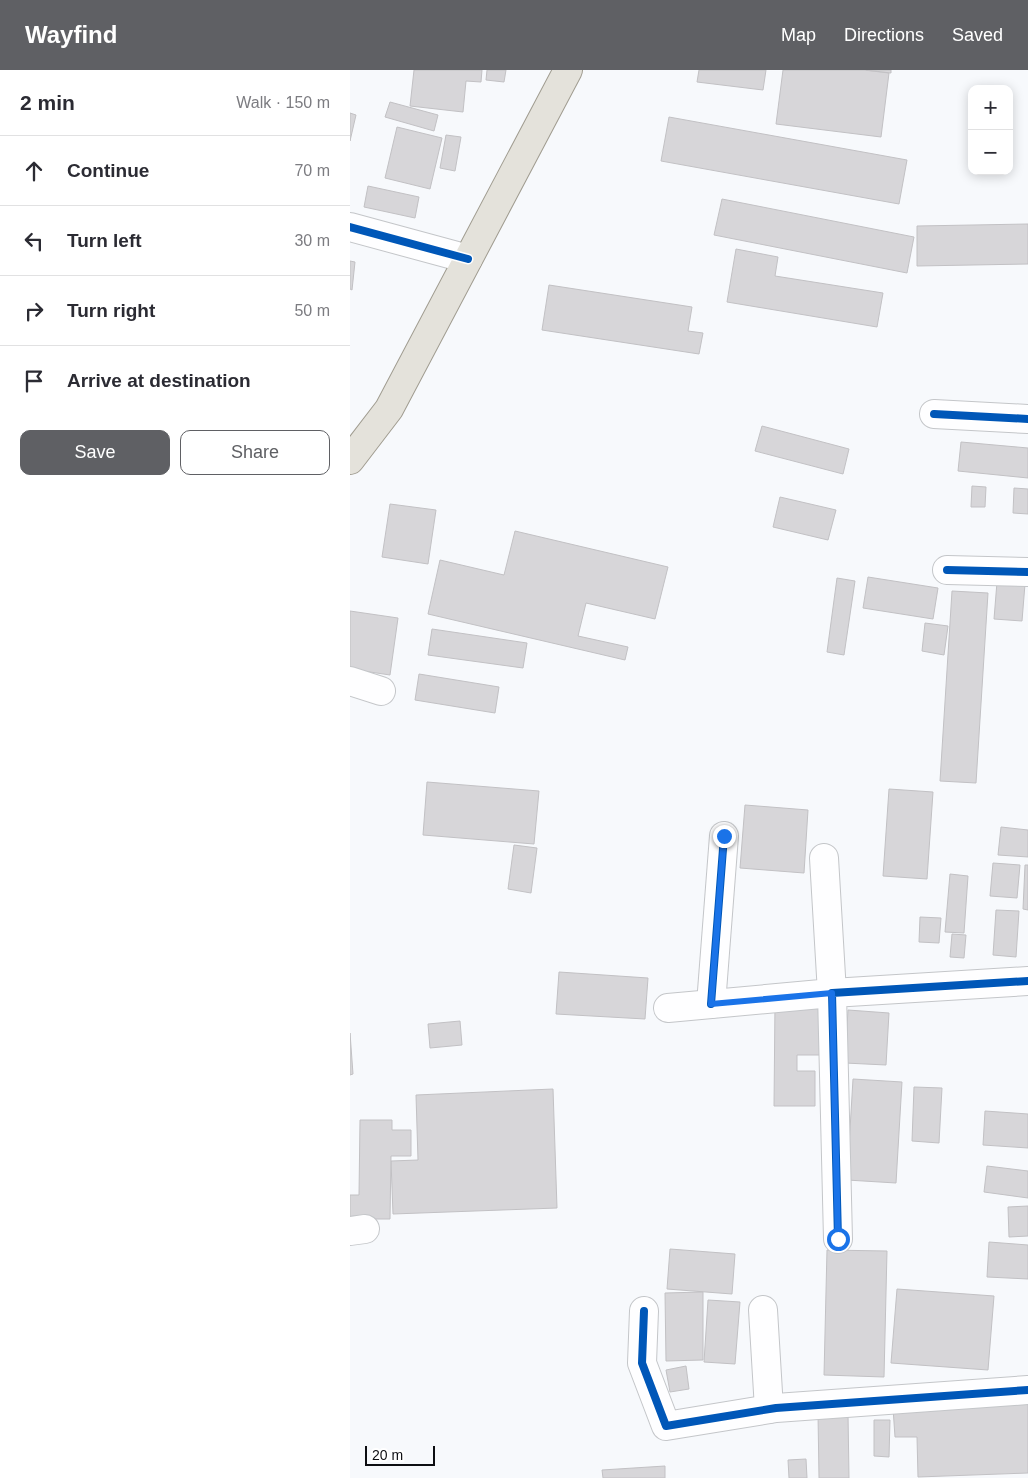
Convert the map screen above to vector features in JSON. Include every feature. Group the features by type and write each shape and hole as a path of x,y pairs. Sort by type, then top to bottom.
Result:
{"main road":[{"path":"350,460 389,409 568,70"}],"street":[{"path":"350,227 468,259"},
{"path":"934,414 1028,419"},
{"path":"946,570 1028,572"},
{"path":"350,682 381,691"},
{"path":"711,1004 724,836"},
{"path":"824,858 832,993 838,1239"},
{"path":"668,1008 832,993 1028,981"},
{"path":"763,1310 769,1409"},
{"path":"644,1312 642,1363 666,1426 769,1409 1028,1390"}],"building":[{"path":"414,70 482,70 481,82 466,81 463,112 410,106"},
{"path":"487,70 506,70 504,82 486,80"},
{"path":"699,70 766,70 763,90 697,82"},
{"path":"783,70 864,70 889,73 881,137 776,124"},
{"path":"866,70 891,70 891,73"},
{"path":"390,102 438,115 434,131 385,117"},
{"path":"350,113 356,115 350,141"},
{"path":"669,117 907,160 899,204 661,161"},
{"path":"397,127 442,138 430,189 385,178"},
{"path":"446,135 461,137 455,171 440,168"},
{"path":"368,186 419,197 415,218 364,207"},
{"path":"722,199 914,237 907,273 714,235"},
{"path":"1028,224 1028,264 917,266 917,226"},
{"path":"736,249 778,257 775,276 883,293 877,327 727,302"},
{"path":"350,261 355,262 352,290 350,289"},
{"path":"549,285 692,307 688,331 703,333 699,354 542,330"},
{"path":"762,426 849,449 843,474 755,451"},
{"path":"961,442 1028,448 1028,478 958,471"},
{"path":"972,486 986,487 985,507 971,507"},
{"path":"1014,488 1028,489 1028,514 1013,513"},
{"path":"780,497 836,510 828,540 773,527"},
{"path":"390,504 436,510 428,564 382,557"},
{"path":"515,531 668,567 655,619 586,603 578,636 628,647 625,660 428,614 440,560 504,575"},
{"path":"868,577 938,588 933,619 863,608"},
{"path":"837,578 855,581 844,655 827,652"},
{"path":"997,582 1025,584 1022,621 994,619"},
{"path":"952,591 988,593 976,783 940,781"},
{"path":"350,611 398,618 390,675 350,669"},
{"path":"925,623 948,626 944,655 922,651"},
{"path":"432,629 527,643 523,668 428,655"},
{"path":"419,674 499,687 495,713 415,700"},
{"path":"427,782 539,791 534,844 423,835"},
{"path":"889,789 933,792 927,879 883,876"},
{"path":"745,805 808,810 804,873 740,868"},
{"path":"1001,827 1028,830 1028,857 998,855"},
{"path":"514,845 537,848 531,893 508,889"},
{"path":"993,863 1020,865 1017,898 990,896"},
{"path":"1025,865 1028,865 1028,910 1023,909"},
{"path":"950,874 968,876 964,933 945,932"},
{"path":"996,910 1019,911 1016,957 993,955"},
{"path":"920,917 941,918 939,943 919,942"},
{"path":"952,934 966,935 964,958 950,957"},
{"path":"559,972 648,978 645,1019 556,1014"},
{"path":"775,1003 822,1003 822,1055 797,1055 797,1071 815,1071 815,1106 774,1106"},
{"path":"848,1010 889,1013 886,1065 845,1063"},
{"path":"460,1021 462,1045 430,1048 428,1024"},
{"path":"350,1033 353,1074 350,1075"},
{"path":"853,1079 902,1082 896,1183 847,1180"},
{"path":"914,1087 942,1088 939,1143 912,1141"},
{"path":"553,1089 557,1208 393,1214 391,1161 418,1160 416,1095"},
{"path":"985,1111 1028,1114 1028,1148 983,1145"},
{"path":"360,1120 392,1120 392,1130 411,1130 411,1156 391,1156 390,1219 350,1219 350,1195 359,1195"},
{"path":"987,1166 1028,1171 1028,1198 984,1192"},
{"path":"1028,1206 1028,1236 1009,1237 1008,1207"},
{"path":"989,1242 1028,1245 1028,1279 987,1277"},
{"path":"670,1249 735,1254 732,1294 667,1289"},
{"path":"827,1250 887,1251 884,1377 824,1375"},
{"path":"897,1289 994,1296 988,1370 891,1363"},
{"path":"703,1292 703,1360 666,1361 665,1293"},
{"path":"708,1300 740,1302 735,1364 704,1362"},
{"path":"686,1366 689,1389 670,1392 666,1370"},
{"path":"1028,1404 1028,1473 918,1477 917,1437 895,1437 893,1408"},
{"path":"818,1414 848,1414 849,1478 819,1478"},
{"path":"874,1420 890,1420 889,1457 874,1456"},
{"path":"806,1459 807,1478 789,1478 788,1460"},
{"path":"665,1466 665,1478 603,1478 602,1470"}],"cycle path":[{"path":"350,227 468,259"},
{"path":"934,414 1028,419"},
{"path":"947,570 1028,572"},
{"path":"711,1004 724,836"},
{"path":"838,1239 832,993 1028,981"},
{"path":"644,1311 642,1363 666,1426 776,1408 1028,1390"}],"route":[{"path":"724,836 711,1004 832,993 838,1239"}]}
